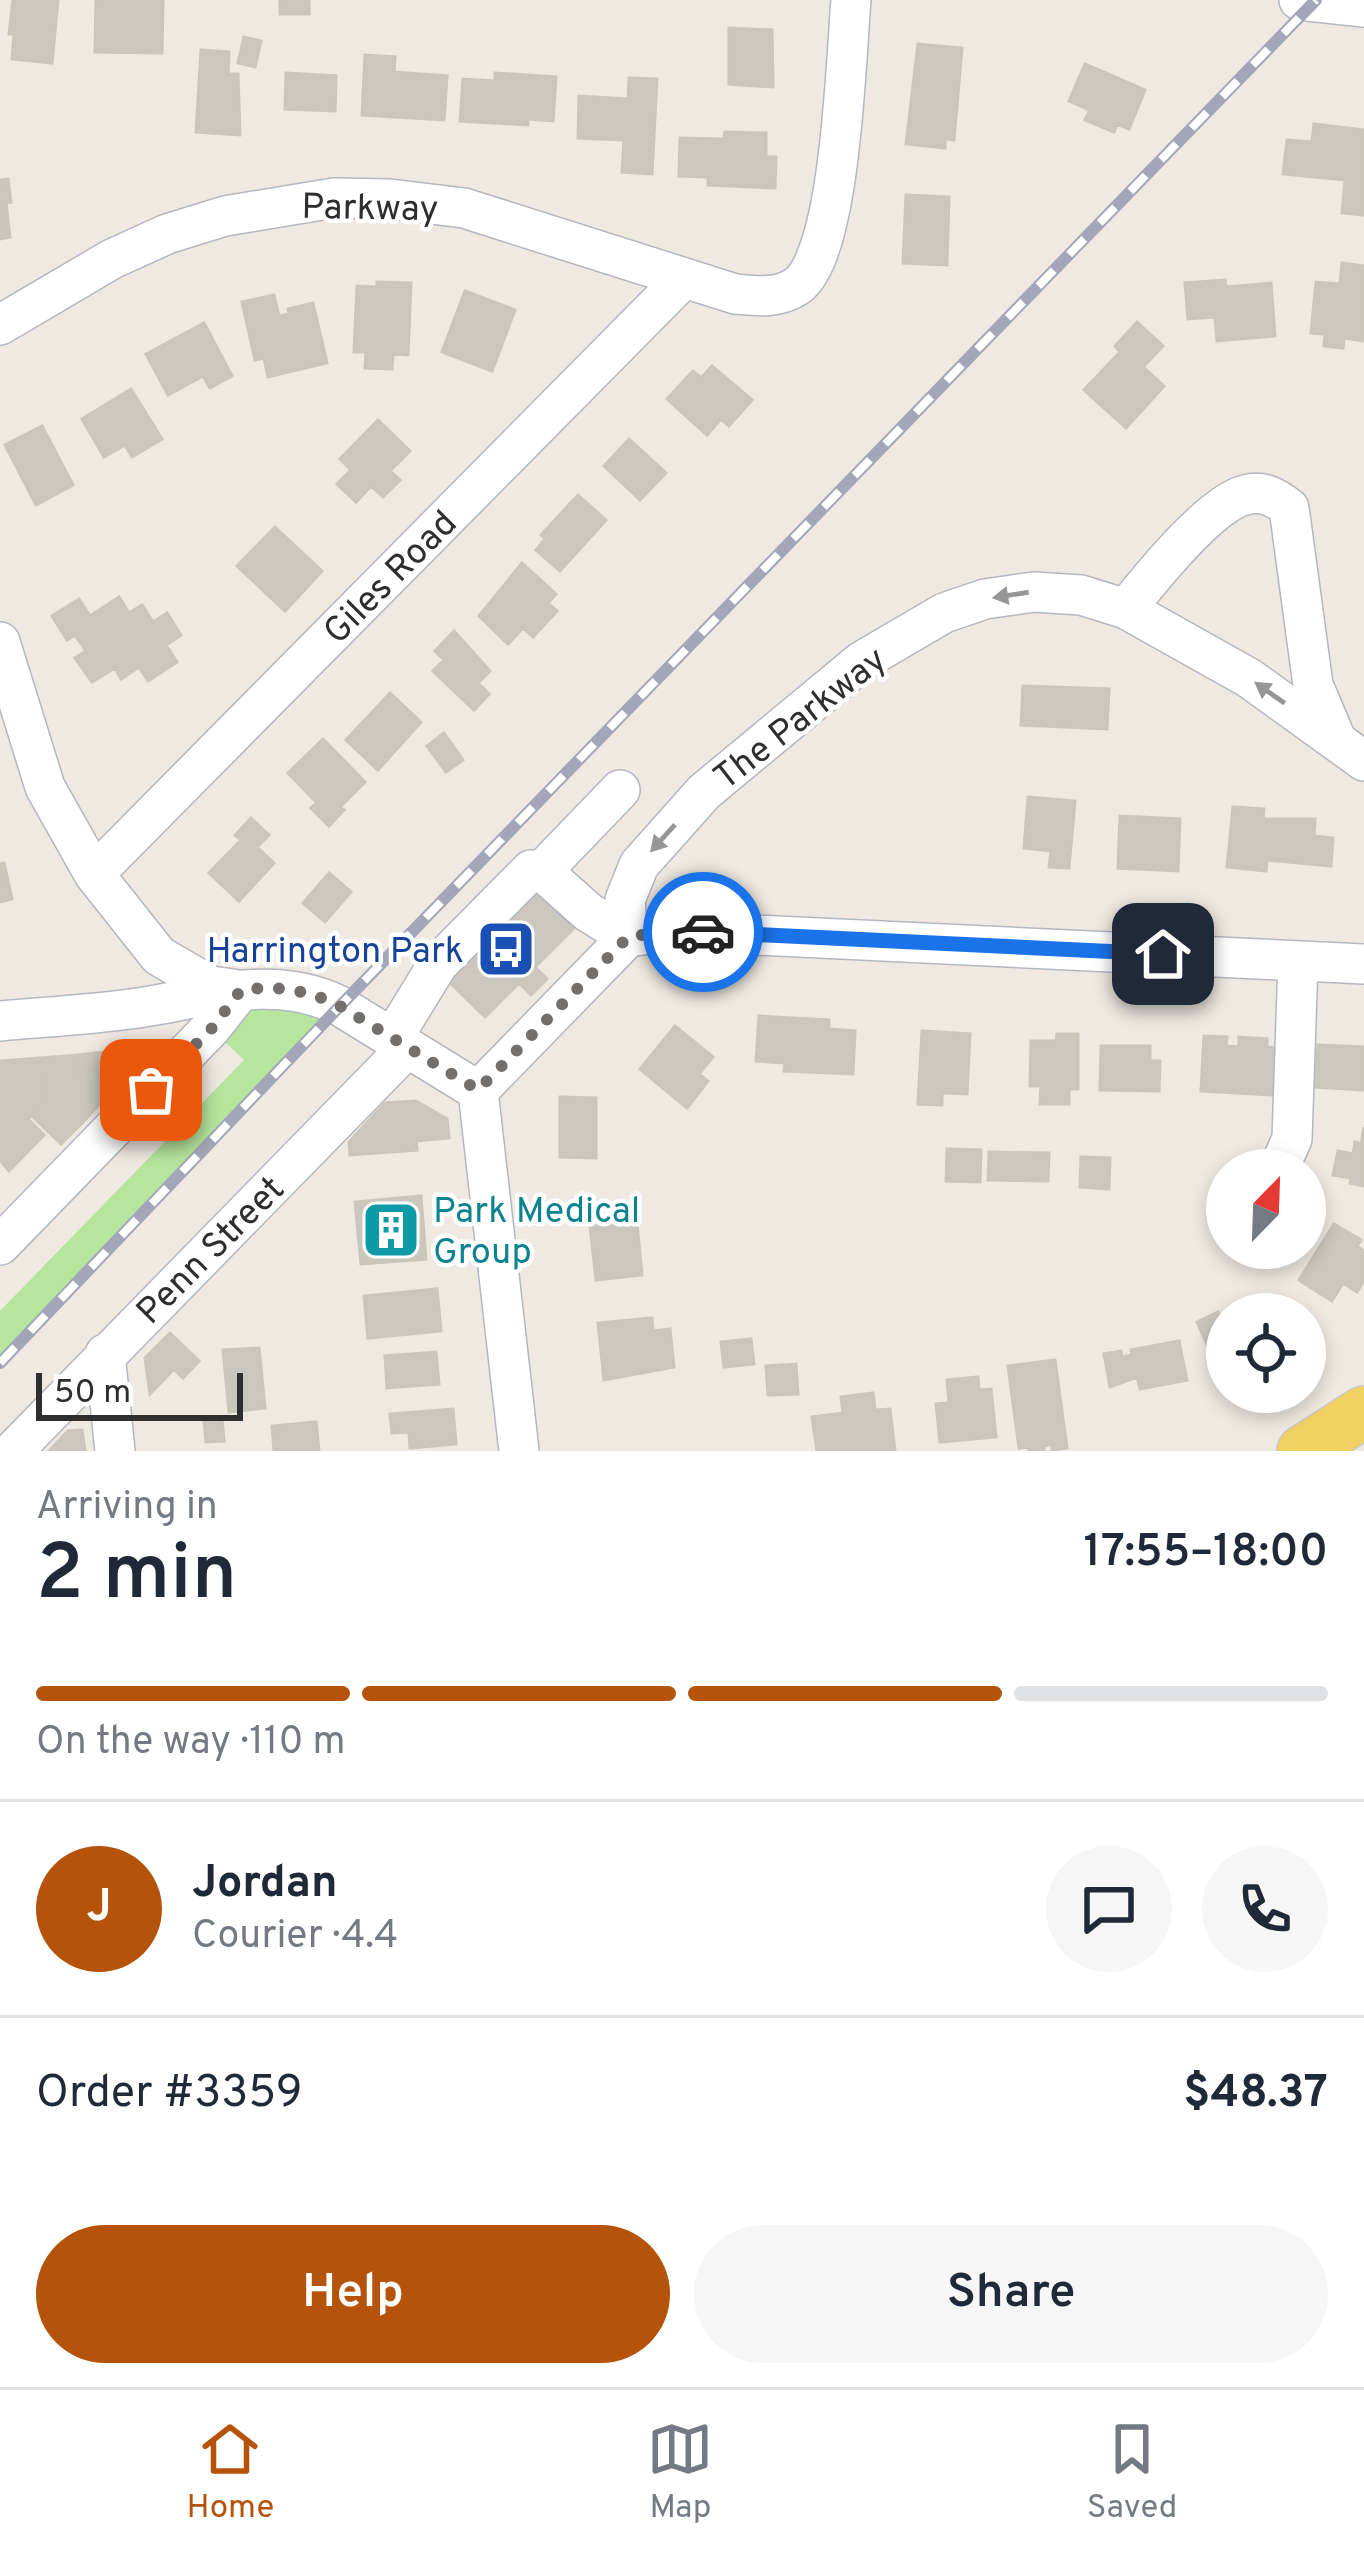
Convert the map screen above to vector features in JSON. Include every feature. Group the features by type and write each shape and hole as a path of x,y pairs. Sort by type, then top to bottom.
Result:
{"main road":[{"path":"1303,1451 1364,1412"}],"street":[{"name":"Parkway","path":"0,325 167,234 226,216 334,198 464,208 735,294 767,298 796,286 815,267 829,224 851,0"},
{"path":"1299,0 1364,7"},
{"name":"Giles Road","path":"94,874 684,278"},
{"name":"The Parkway","path":"1126,609 1157,570 1226,503 1248,494 1271,494 1289,508 1313,685 1350,750"},
{"name":"The Parkway","path":"628,937 625,899 639,865 704,791 862,661 944,614 985,599 1057,593 1126,609 1249,678 1350,750"},
{"path":"0,642 45,787 94,874 159,956 211,986 241,990"},
{"name":"Penn Street","path":"13,1451 400,1044 438,964 531,870 542,871 620,790"},
{"path":"542,871 588,912 628,937"},
{"path":"478,1090 628,937 671,931 1364,964"},
{"path":"1287,1149 1292,1139 1298,961"},
{"path":"0,1021 131,1010 266,986 318,995 478,1090"},
{"path":"0,1244 212,1028 241,990"},
{"path":"478,1090 519,1451"},
{"path":"105,1354 115,1451"}],"green space":[{"path":"241,990 340,1006 0,1363 0,1311 244,1060 211,1028"}],"building":[{"path":"13,0 58,0 52,63 12,59"},
{"path":"96,0 163,0 162,53 95,52"},
{"path":"280,0 309,0 309,14 280,14"},
{"path":"729,28 772,30 773,87 729,84"},
{"path":"244,37 261,41 255,67 238,63"},
{"path":"918,44 962,48 954,140 945,139 945,148 906,144"},
{"path":"201,50 229,52 228,74 238,74 240,135 196,132"},
{"path":"365,55 395,57 394,72 447,76 444,120 362,115"},
{"path":"1085,64 1145,90 1129,129 1117,124 1114,132 1085,120 1090,110 1069,101"},
{"path":"286,73 336,76 335,111 285,109"},
{"path":"495,73 556,77 553,121 528,119 528,125 460,121 463,79 495,81"},
{"path":"629,78 657,79 652,174 622,172 624,140 578,138 579,96 628,99"},
{"path":"1314,124 1364,130 1364,215 1342,213 1345,180 1283,174 1287,140 1312,142"},
{"path":"725,132 766,133 766,157 776,157 775,188 708,185 708,177 679,176 680,138 724,139"},
{"path":"8,179 10,237 0,239 0,180"},
{"path":"906,195 949,197 947,265 903,263"},
{"path":"1342,263 1364,266 1364,341 1344,338 1343,348 1324,346 1325,334 1311,333 1316,282 1340,284"},
{"path":"1225,280 1226,287 1271,283 1275,336 1217,341 1215,317 1188,319 1185,283"},
{"path":"377,282 411,283 408,355 393,354 392,369 365,368 366,352 354,352 357,286 377,287"},
{"path":"465,291 515,310 492,371 442,352"},
{"path":"274,295 279,316 313,303 327,363 268,377 264,358 255,360 242,302"},
{"path":"1137,322 1163,346 1143,367 1164,386 1126,428 1084,390 1120,352 1115,346"},
{"path":"204,323 232,376 210,388 203,376 168,395 146,354"},
{"path":"712,366 752,400 729,426 721,419 707,435 667,399 693,371 701,378"},
{"path":"131,389 162,439 132,457 125,445 104,457 82,419"},
{"path":"378,420 410,451 390,471 400,480 383,497 371,486 356,502 337,484 351,470 340,459"},
{"path":"42,426 73,485 36,505 5,445"},
{"path":"629,439 666,473 640,500 604,466"},
{"path":"578,495 606,520 560,571 536,550 545,539 541,535"},
{"path":"275,527 322,571 285,611 237,566"},
{"path":"522,563 556,594 548,603 557,611 533,637 523,628 508,644 479,616"},
{"path":"119,597 129,613 142,605 153,622 167,613 181,635 166,645 177,662 148,681 139,667 121,679 115,668 92,682 75,658 86,651 75,635 67,640 52,616 79,599 90,616"},
{"path":"454,631 490,671 478,683 489,694 474,710 433,671 444,660 435,651"},
{"path":"1023,686 1109,689 1107,729 1021,725"},
{"path":"390,693 421,722 378,770 346,740"},
{"path":"444,733 463,760 446,772 427,746"},
{"path":"323,739 365,782 329,826 311,808 317,803 288,773"},
{"path":"1028,797 1075,801 1069,868 1049,867 1051,851 1024,848"},
{"path":"1233,807 1264,809 1263,819 1315,819 1314,836 1333,838 1331,866 1267,860 1266,871 1227,867"},
{"path":"1120,816 1180,819 1178,871 1118,868"},
{"path":"251,818 269,835 257,847 274,863 239,901 209,873 241,840 235,835"},
{"path":"4,863 12,899 0,902 0,864"},
{"path":"329,873 351,892 325,922 303,903"},
{"path":"529,883 574,928 535,967 547,979 531,995 519,983 485,1017 440,973"},
{"path":"759,1016 829,1020 829,1029 855,1031 853,1074 784,1071 785,1063 756,1061"},
{"path":"675,1026 713,1057 699,1074 708,1081 687,1108 640,1069"},
{"path":"922,1031 970,1034 967,1094 942,1093 942,1105 918,1104"},
{"path":"1057,1034 1078,1034 1078,1089 1069,1089 1069,1104 1040,1104 1041,1086 1030,1086 1031,1041 1056,1041"},
{"path":"1204,1036 1227,1037 1226,1046 1239,1047 1239,1037 1267,1039 1267,1047 1275,1048 1273,1095 1201,1091"},
{"path":"1318,1045 1364,1047 1364,1090 1315,1087"},
{"path":"1101,1046 1150,1046 1150,1061 1160,1061 1159,1091 1100,1090"},
{"path":"133,1050 141,1063 100,1104 96,1053"},
{"path":"96,1053 100,1104 83,1122 77,1055"},
{"path":"77,1055 83,1122 61,1144 31,1115 44,1103 39,1058"},
{"path":"39,1058 44,1103 28,1119 44,1135 9,1171 0,1160 0,1061"},
{"path":"560,1097 596,1098 596,1158 560,1157"},
{"path":"416,1101 447,1119 449,1138 416,1141 417,1150 350,1155 349,1142 385,1103"},
{"path":"1364,1127 1364,1186 1333,1175 1338,1151 1353,1154 1355,1142 1361,1144"},
{"path":"947,1149 981,1150 980,1182 946,1181"},
{"path":"989,1152 1049,1153 1048,1181 988,1180"},
{"path":"1081,1157 1110,1158 1109,1189 1080,1187"},
{"name":"Park Medical Group","path":"421,1196 426,1259 361,1264 355,1202"},
{"path":"635,1203 642,1275 596,1280 588,1208"},
{"path":"1334,1224 1361,1240 1357,1246 1364,1251 1364,1281 1357,1292 1343,1283 1332,1301 1299,1280 1306,1269 1326,1269 1326,1237"},
{"path":"437,1289 441,1331 368,1338 364,1296"},
{"path":"652,1318 653,1331 670,1329 674,1367 604,1380 598,1323"},
{"path":"1206,1318 1206,1342 1197,1322"},
{"path":"170,1333 199,1361 183,1378 174,1369 150,1394 145,1358"},
{"path":"751,1339 754,1364 724,1367 721,1342"},
{"path":"1179,1341 1187,1380 1140,1389 1137,1377 1110,1387 1104,1354 1121,1351 1122,1357 1132,1355 1131,1350"},
{"path":"259,1348 265,1408 229,1412 223,1350"},
{"path":"436,1352 439,1384 387,1388 385,1356"},
{"path":"1055,1360 1067,1448 1052,1450 1052,1444 1044,1450 1019,1448 1008,1366"},
{"path":"796,1364 798,1394 768,1395 766,1366"},
{"path":"978,1377 979,1390 991,1389 996,1437 940,1442 936,1404 949,1403 947,1380"},
{"path":"873,1393 875,1410 890,1409 895,1451 817,1451 812,1417 843,1413 841,1397"},
{"path":"453,1409 456,1444 410,1448 409,1432 392,1433 390,1414"},
{"path":"222,1420 224,1441 206,1442 204,1421"},
{"path":"316,1422 319,1451 274,1451 272,1426"},
{"path":"82,1430 85,1451 49,1451 68,1431"}],"railway":[{"path":"0,1363 1316,0"}],"way so far":[{"path":"151,1090 212,1028 241,990 266,986 318,995 478,1090 628,937 703,932"}],"place":[{"name":"Harrington Park","path":"506,949"},
{"name":"Park Medical Group","path":"391,1230"}],"route":[{"path":"703,932 1163,954"}]}
